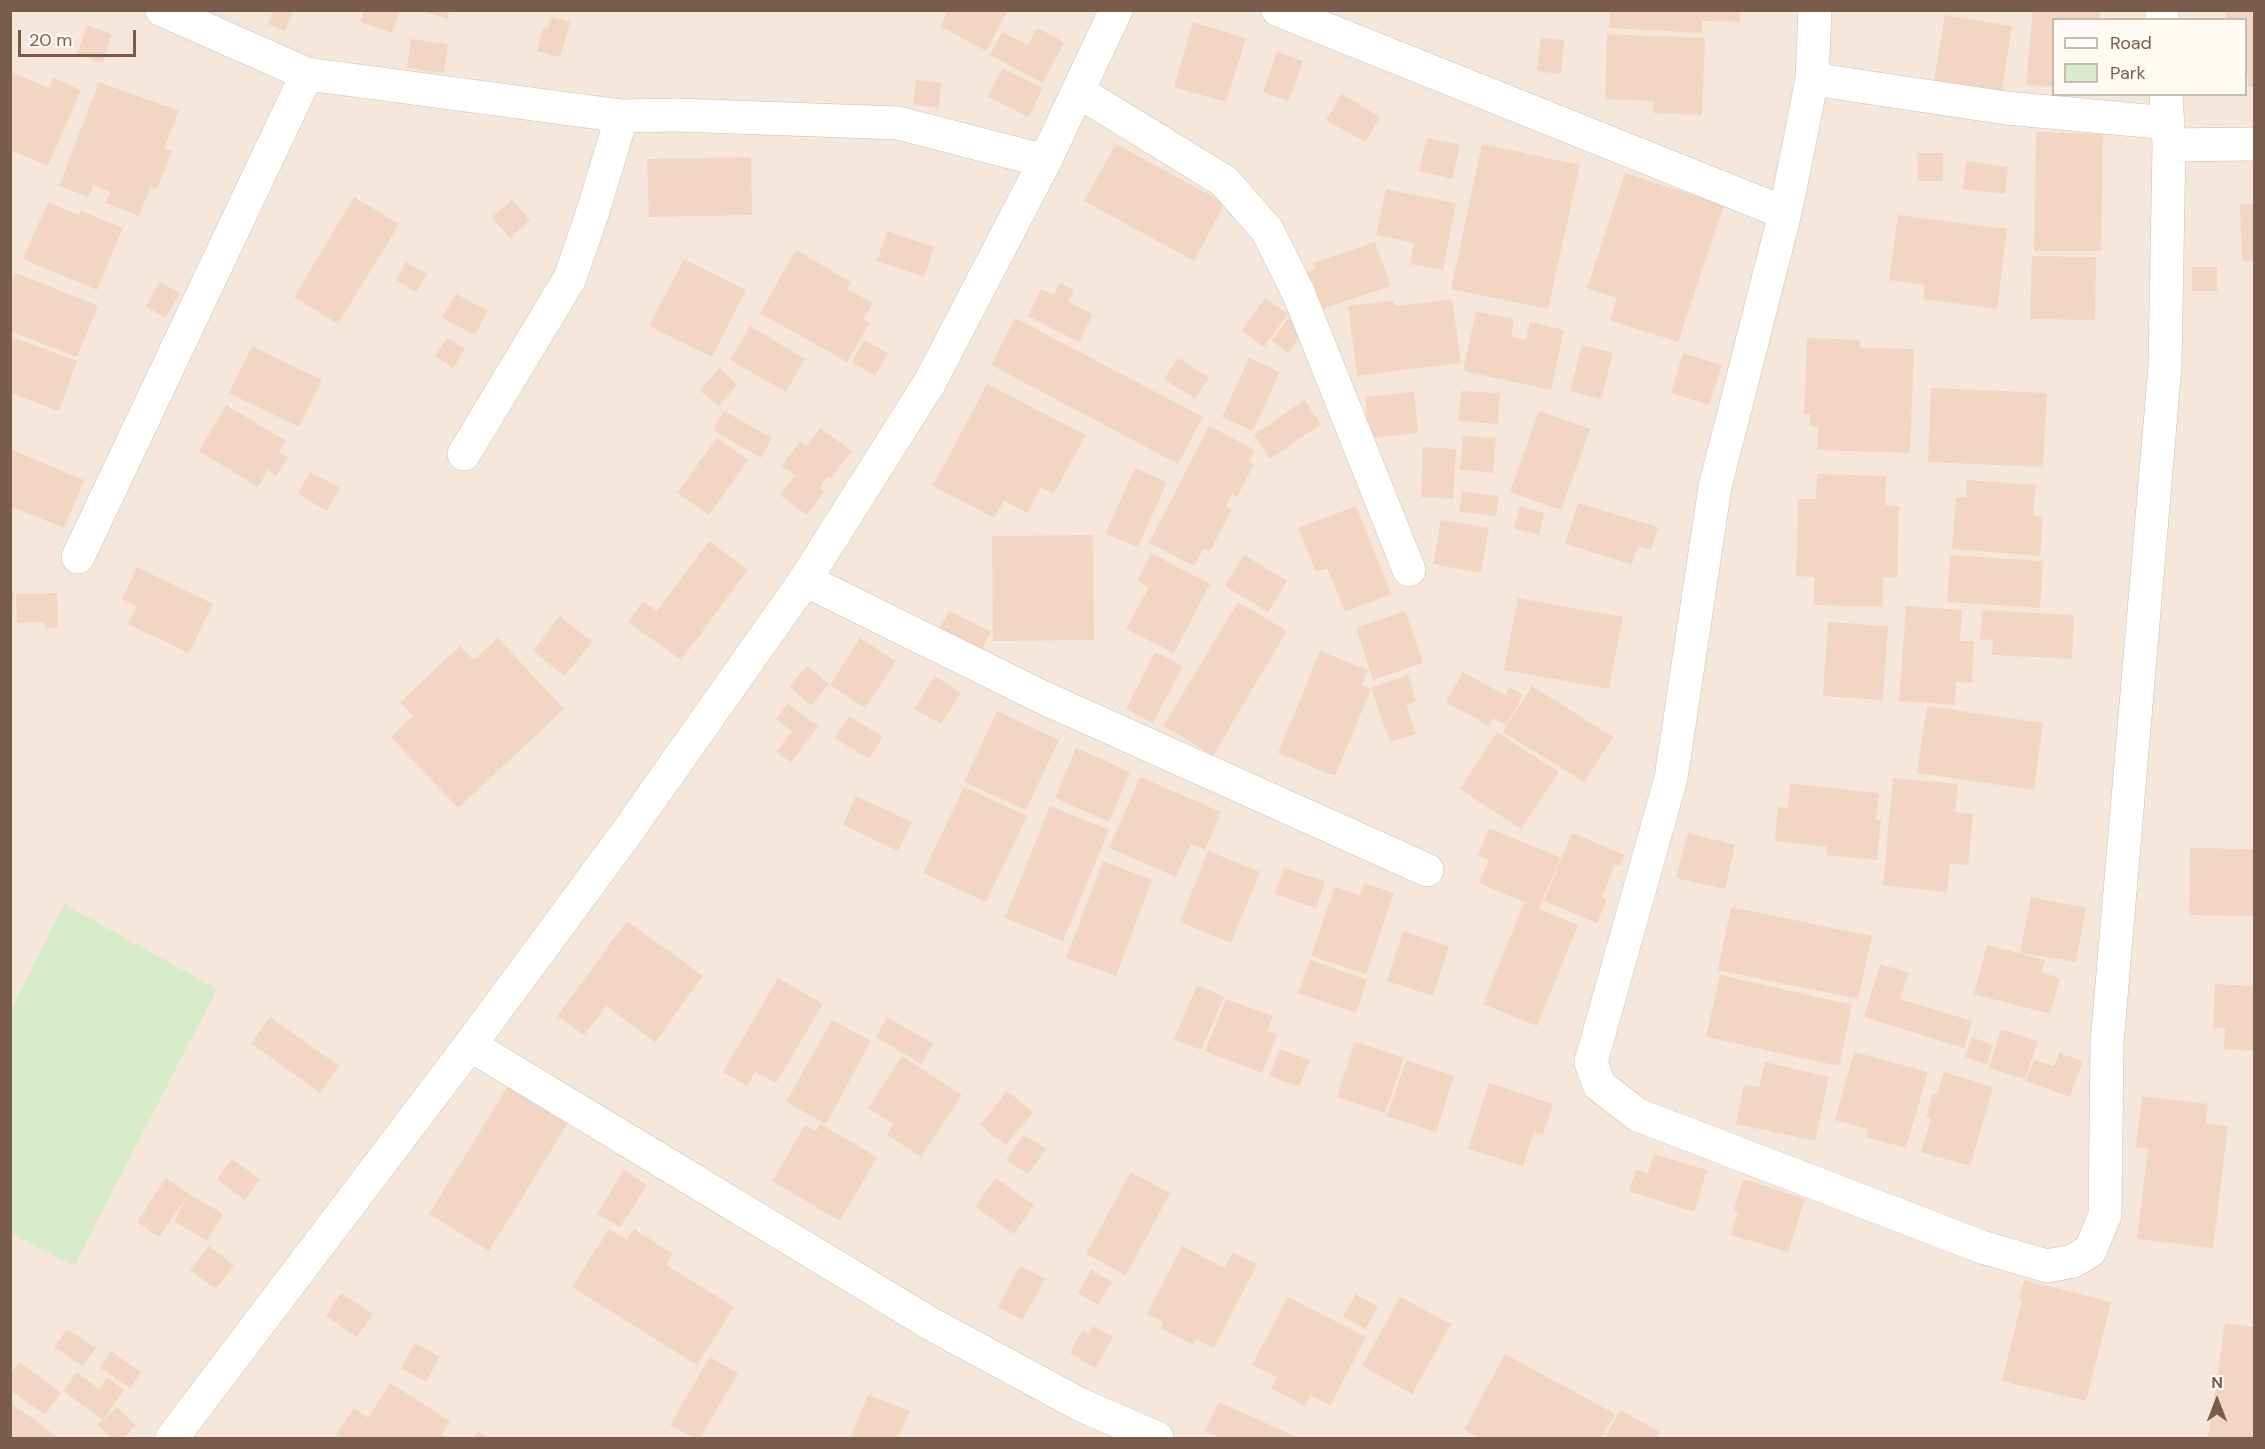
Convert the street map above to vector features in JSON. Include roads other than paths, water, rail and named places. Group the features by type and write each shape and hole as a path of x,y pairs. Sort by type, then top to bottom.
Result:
{"street":[{"path":"162,10 307,74 622,116 898,123 1045,161"},
{"path":"172,1438 470,1045 625,836 805,580 930,382 1045,161 1116,10"},
{"path":"1278,10 1785,213"},
{"path":"1815,10 1812,79 1785,213 1715,487 1671,778 1591,1062 1599,1085 1638,1115 1982,1246 2047,1266 2073,1261 2090,1251 2105,1215 2108,1032 2165,366 2168,121"},
{"path":"78,556 307,74"},
{"path":"1812,79 2006,108 2168,121 2254,144"},
{"path":"1079,92 1224,181 1267,230 1298,292 1409,570"},
{"path":"464,454 570,278 622,116"},
{"path":"805,580 1042,697 1427,870"},
{"path":"470,1045 931,1324 1081,1405 1157,1438"}]}
